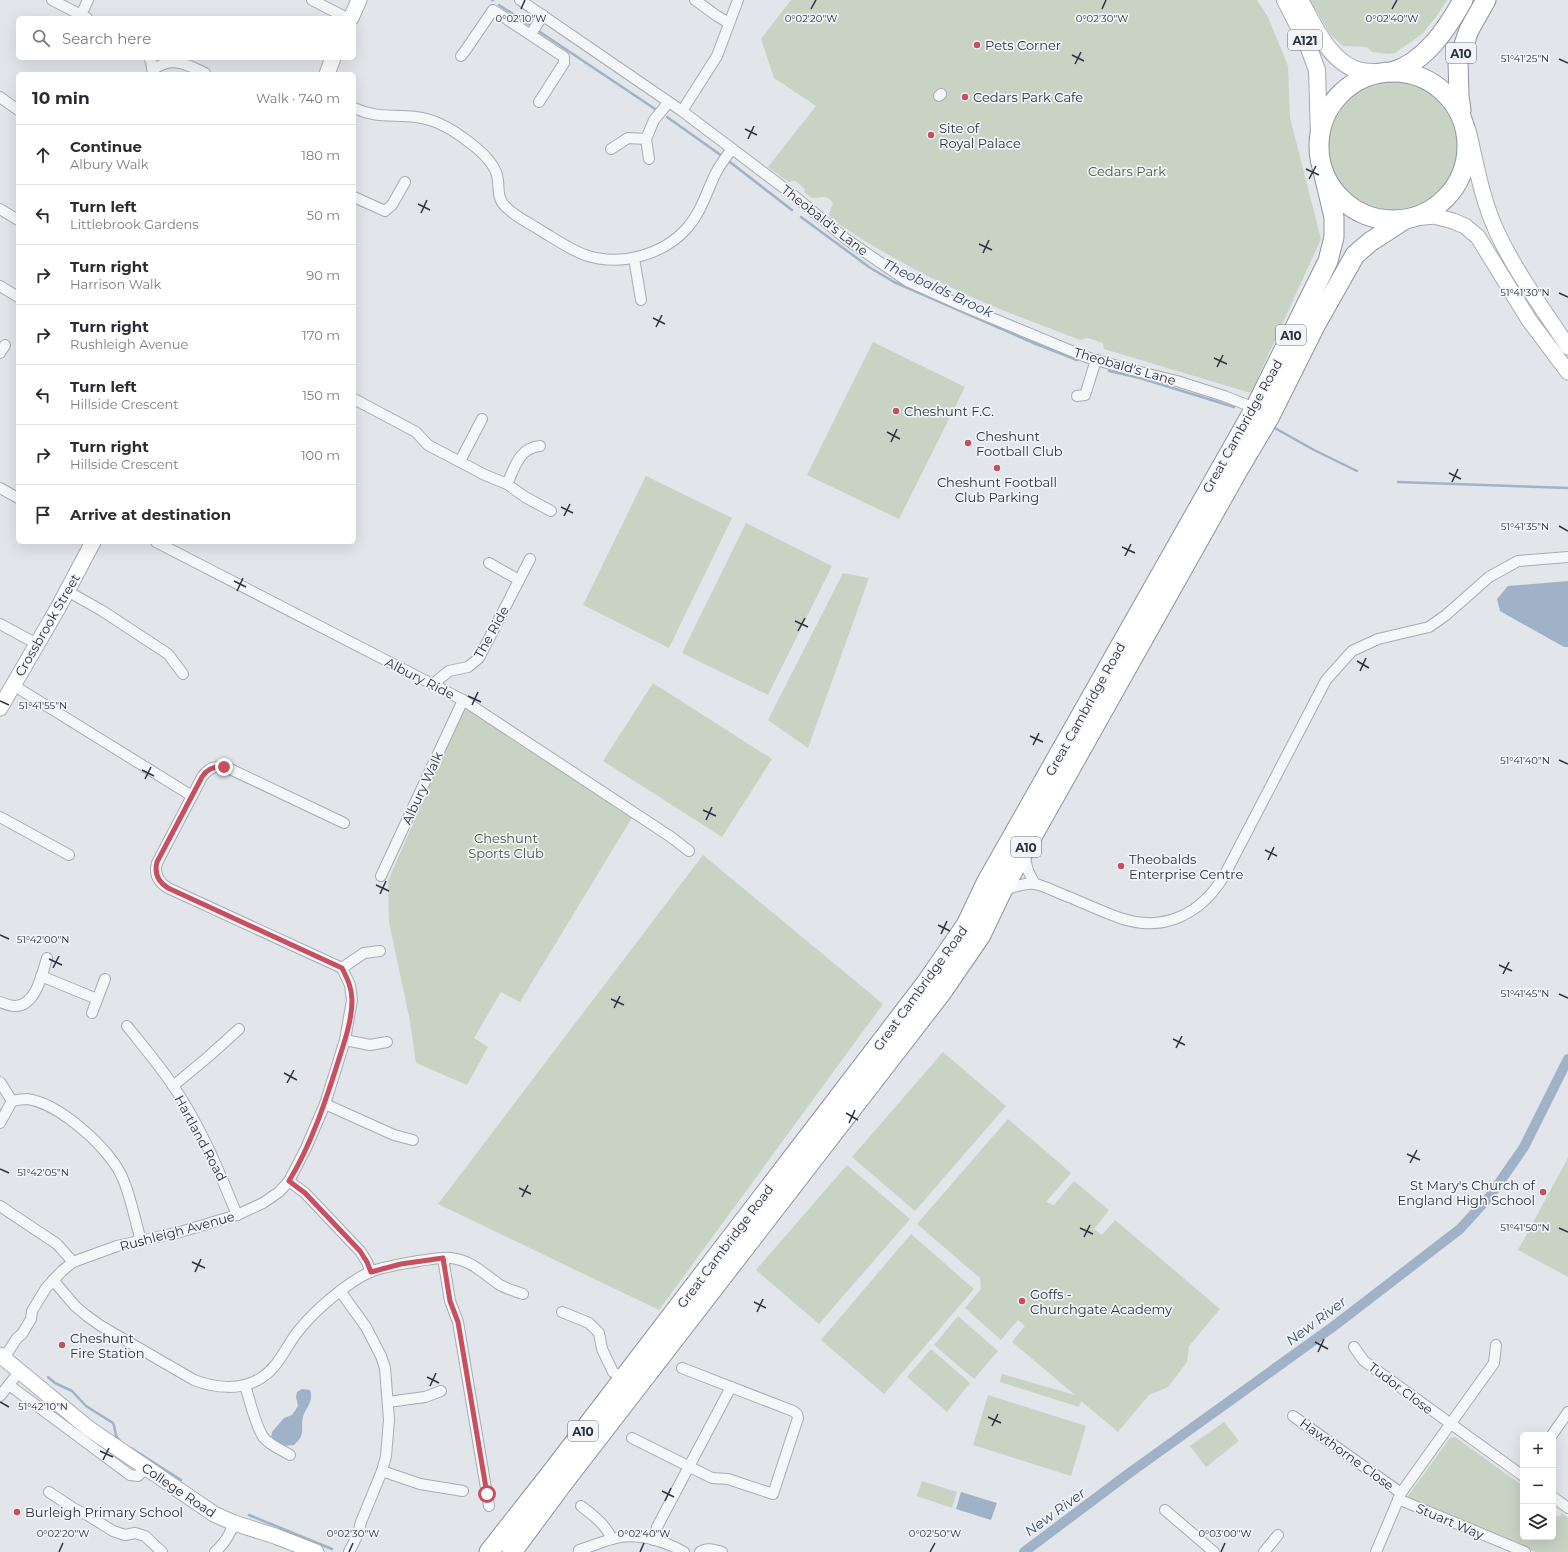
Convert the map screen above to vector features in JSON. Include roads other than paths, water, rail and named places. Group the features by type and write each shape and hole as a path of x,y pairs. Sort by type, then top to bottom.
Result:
{"highway":[{"name":"A10","path":"1387,72 1401,69 1413,62 1434,43 1451,21 1463,0"},
{"name":"A10","path":"1461,110 1458,62 1469,30 1486,0"},
{"path":"1409,219 1380,219 1369,217 1353,209 1341,200 1331,188 1323,171 1319,152 1319,136 1322,122 1334,102 1349,86 1364,78 1387,72 1410,74 1431,82 1448,97 1461,110 1468,130"},
{"name":"Great Cambridge Road","path":"512,1552 563,1483 942,992 981,935 1002,891 1023,853 1237,472 1269,418 1316,324 1355,254 1370,242 1409,219 1427,213 1451,194 1466,163 1468,130"},
{"name":"Great Cambridge Road","path":"489,1552 926,984 962,930 986,883 1254,408 1328,262 1334,237 1334,216 1323,171"}],"main road":[{"path":"352,16 359,0"},
{"name":"A121","path":"1285,0 1307,43 1317,70 1319,136"},
{"name":"A121","path":"1300,0 1319,34 1340,61 1361,71 1387,72"},
{"path":"328,72 332,60"},
{"path":"1468,130 1488,210 1497,231 1509,255 1568,347"},
{"path":"1409,219 1434,216 1465,226 1478,236 1529,320 1568,372"},
{"name":"Crossbrook Street","path":"0,708 67,591 91,544"},
{"name":"College Road","path":"2,1356 19,1372 88,1428 224,1520 275,1536 316,1552"},
{"path":"500,1552 536,1508 563,1483"}],"street":[{"path":"52,0 82,16 88,0"},
{"path":"312,0 344,16"},
{"name":"Theobald's Lane","path":"520,0 536,26 664,110 682,111 792,194 846,239 907,281 1094,365 1184,383 1224,396 1254,408"},
{"path":"695,0 729,23"},
{"path":"682,111 717,56 738,0"},
{"path":"461,56 492,10 536,26 564,57 564,63 539,102"},
{"path":"150,60 153,72 166,62 177,62 202,72"},
{"path":"0,97 16,109"},
{"path":"356,109 376,116 417,117 440,124 471,143 488,160 497,175 498,192 501,201 508,209 569,248 587,255 607,259 634,258 663,248 686,229 703,206 713,178 732,149"},
{"path":"650,159 646,139 654,120 664,110"},
{"path":"611,150 628,138 646,139"},
{"path":"356,198 385,211 392,205 405,182"},
{"path":"0,209 16,219"},
{"path":"634,258 641,300"},
{"path":"0,286 16,296"},
{"path":"1077,396 1085,395 1094,365"},
{"path":"356,399 416,432 428,445 485,475 507,484 525,497 551,511"},
{"path":"460,461 482,419"},
{"path":"507,484 518,460 523,454 532,446 540,446"},
{"path":"0,488 16,497"},
{"name":"Albury Ride","path":"160,544 463,700 671,837 689,852"},
{"path":"1002,891 1019,886 1035,884 1121,918 1143,923 1166,921 1186,915 1202,904 1217,888 1326,680 1352,651 1378,639 1429,627 1446,615 1489,577 1518,561 1568,557"},
{"name":"The Ride","path":"433,684 449,671 468,667 478,658 530,559"},
{"path":"489,563 519,580"},
{"path":"67,591 168,654 183,674"},
{"path":"0,624 37,644"},
{"path":"13,685 192,796"},
{"name":"Albury Walk","path":"381,876 463,700"},
{"path":"344,823 224,767 214,767 208,770 202,777 157,862 156,872 158,880 161,884 342,968 364,953 380,951"},
{"path":"0,817 69,855"},
{"path":"1023,853 1028,871 1035,884"},
{"path":"0,1002 17,1006 30,1000 48,958"},
{"name":"Rushleigh Avenue","path":"2,1356 22,1334 31,1319 32,1312 46,1288 73,1262 117,1246 180,1232 237,1216 263,1203 279,1192 289,1181 306,1148 325,1104 345,1040 352,1000 350,985 342,968"},
{"path":"41,976 97,998"},
{"path":"92,1013 105,979"},
{"name":"Hartland Road","path":"127,1026 173,1086 206,1141 226,1186 237,1216"},
{"path":"173,1086 239,1029"},
{"path":"345,1040 370,1045 387,1042"},
{"path":"0,1082 12,1100"},
{"path":"12,1100 28,1099 52,1108 71,1121 105,1150 117,1166 123,1180 141,1240"},
{"path":"0,1123 12,1100"},
{"path":"325,1104 394,1135 413,1140"},
{"path":"289,1181 305,1193 360,1251 371,1272"},
{"path":"0,1206 57,1244 73,1262"},
{"path":"443,1258 450,1301 459,1330 489,1506"},
{"path":"53,1280 75,1306 101,1326 184,1374 210,1385 230,1387 245,1385 260,1379 272,1369 300,1329 317,1311 340,1291 371,1272 401,1264 443,1258 462,1260 470,1263 500,1285 523,1294"},
{"path":"340,1291 366,1327 381,1356 385,1368 388,1402 387,1443 382,1471 361,1522 358,1534 349,1552"},
{"path":"562,1312 589,1323 598,1333 602,1348 614,1372 623,1378"},
{"path":"1376,1552 1399,1496 1494,1363 1496,1345"},
{"name":"Tudor Close","path":"1354,1347 1364,1361 1520,1474"},
{"path":"632,1438 712,1478 728,1479 773,1494 798,1418 797,1414 793,1411 682,1368"},
{"path":"0,1396 19,1372"},
{"path":"9,1385 130,1475 138,1476 146,1468"},
{"path":"245,1385 259,1428 264,1437 271,1444 290,1455"},
{"path":"654,1540 657,1527 731,1387"},
{"path":"388,1402 425,1396 442,1391"},
{"path":"1554,1432 1568,1412"},
{"name":"Hawthorne Close","path":"1293,1416 1399,1496"},
{"path":"382,1471 420,1484 463,1491"},
{"path":"49,1492 113,1531 145,1536 162,1552"},
{"name":"Stuart Way","path":"1399,1496 1525,1552"},
{"path":"1556,1500 1568,1508"},
{"path":"581,1506 607,1529 612,1539"},
{"path":"1165,1510 1214,1552"},
{"path":"214,1552 222,1546 231,1532 234,1523"},
{"path":"1264,1552 1278,1535"},
{"path":"579,1550 612,1539 636,1536 663,1542 684,1552"},
{"path":"700,1552 704,1549 709,1549 722,1552"}],"water":[{"path":"1568,581 1568,647 1564,647 1500,611 1497,599 1508,586"},
{"path":"302,1389 310,1390 311,1398 302,1421 302,1434 294,1445 281,1446 271,1439 272,1432 284,1418 292,1415 298,1406 296,1397 297,1392"},
{"path":"961,1492 997,1503 991,1520 956,1509"}],"waterway":[{"name":"Theobalds Brook","path":"499,5 533,27"},
{"name":"Theobalds Brook","path":"537,30 658,111"},
{"name":"Theobalds Brook","path":"667,117 722,156"},
{"name":"Theobalds Brook","path":"726,159 792,210"},
{"name":"Theobalds Brook","path":"801,217 869,267 894,282 1036,344 1077,360"},
{"name":"Theobalds Brook","path":"1109,371 1140,378 1234,407"},
{"name":"Theobalds Brook","path":"1273,427 1314,450 1357,471"},
{"name":"Theobalds Brook","path":"1398,482 1568,488"},
{"name":"New River","path":"1024,1552 1128,1474 1334,1326 1460,1229 1490,1196 1524,1147 1568,1059"},
{"path":"48,1377 55,1383 72,1391 86,1406 113,1423 115,1434 120,1441"},
{"path":"131,1448 181,1480"},
{"path":"249,1515 332,1549"}],"place":[{"name":"Pets Corner","path":"977,45"},
{"name":"Cedars Park Cafe","path":"965,97"},
{"name":"Site of Royal Palace","path":"931,135"},
{"name":"Cheshunt F.C.","path":"896,411"},
{"name":"Cheshunt Football Club","path":"968,443"},
{"name":"Cheshunt Football Club Parking","path":"997,468"},
{"name":"Theobalds Enterprise Centre","path":"1121,866"},
{"name":"St Mary's Church of England High School","path":"1543,1192"},
{"name":"Goffs - Churchgate Academy","path":"1022,1301"},
{"name":"Cheshunt Fire Station","path":"62,1345"},
{"name":"Burleigh Primary School","path":"17,1512"}],"park label":[{"name":"Cedars Park","path":"1127,171"},
{"name":"Cheshunt Sports Club","path":"506,846"}]}
